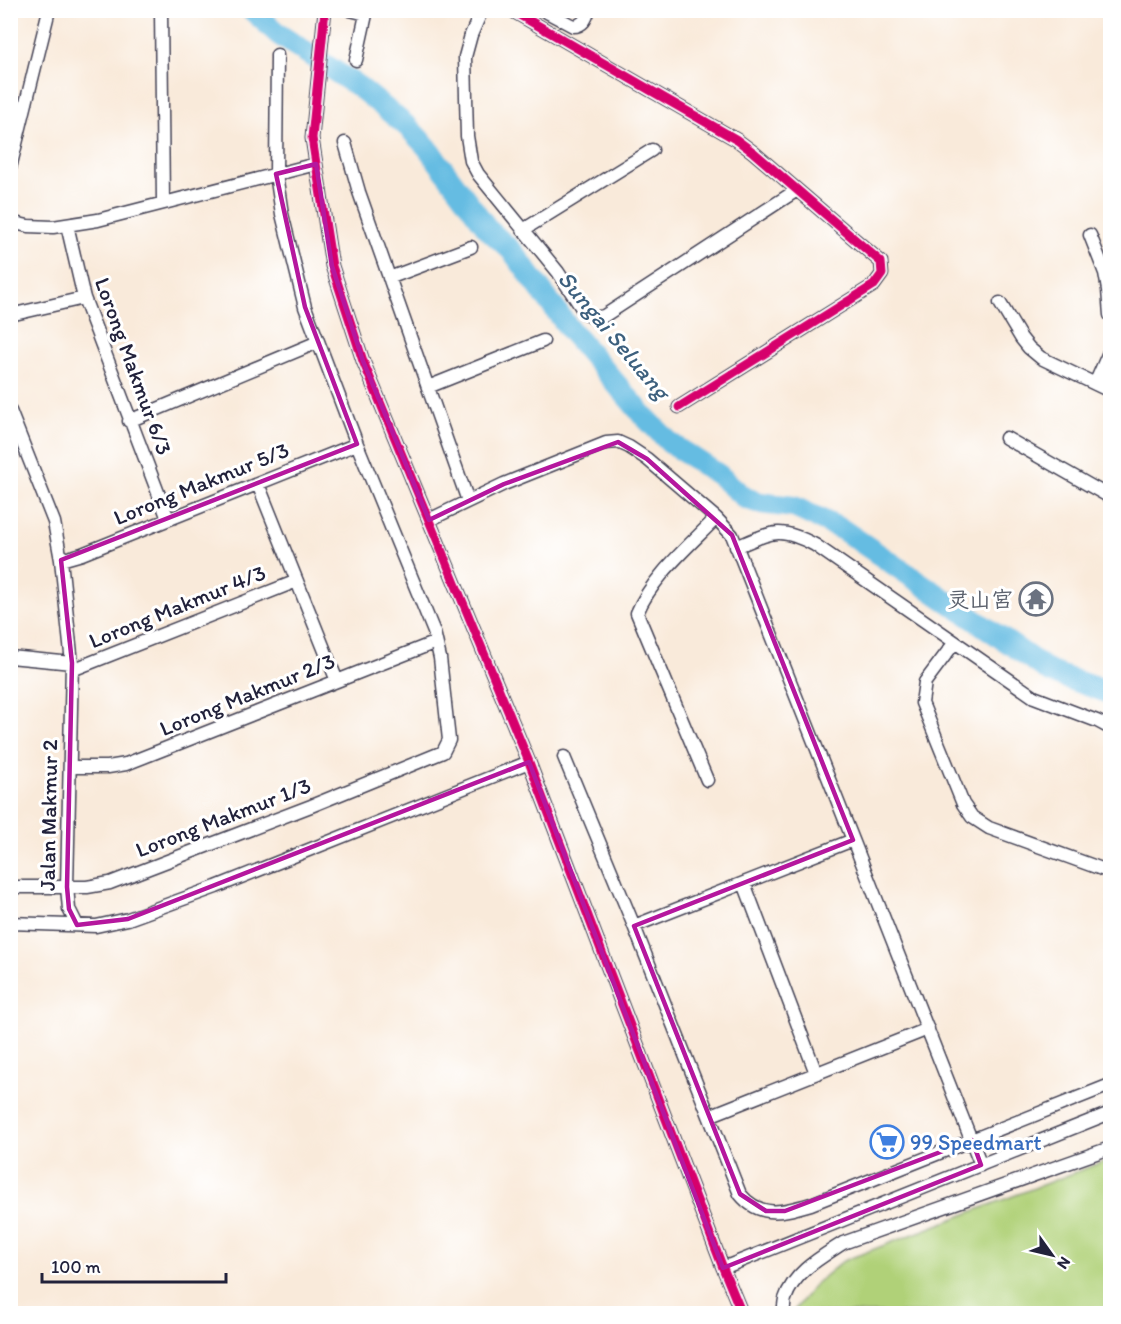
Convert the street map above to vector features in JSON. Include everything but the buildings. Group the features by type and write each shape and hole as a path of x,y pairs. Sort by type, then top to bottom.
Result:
{"street":[{"path":"10,168 49,10"},
{"path":"161,10 163,202"},
{"path":"325,10 312,138 332,266 363,361 529,762 742,1314"},
{"path":"350,10 367,12 356,60"},
{"path":"482,10 471,35 465,57 467,136 471,161 478,174 558,272 585,313 594,318 604,316 797,190"},
{"path":"511,10 736,140 753,152 880,262 882,274 874,285 679,407"},
{"path":"543,10 577,26 584,21 589,10"},
{"path":"277,55 276,174 282,214 305,307 436,642"},
{"path":"345,143 359,192 468,501"},
{"path":"523,230 652,150"},
{"path":"10,222 28,226 53,227 98,220 316,164"},
{"name":"Lorong Makmur 6/3","path":"67,225 84,298 168,519"},
{"path":"1090,235 1105,273 1110,315"},
{"path":"389,278 471,247"},
{"path":"10,315 84,298"},
{"path":"1000,303 1021,339 1041,358 1110,391"},
{"path":"428,387 543,341"},
{"path":"129,421 318,342"},
{"path":"1095,384 1110,350"},
{"name":"Jalan Makmur 2","path":"10,411 54,522 61,560 72,667 67,887 69,909 78,925"},
{"path":"1006,438 1110,497"},
{"path":"429,520 504,484 606,443 618,442 646,459 716,518 732,535 981,1165"},
{"name":"Lorong Makmur 5/3","path":"61,560 82,554 357,444"},
{"path":"258,484 337,681"},
{"path":"707,780 637,613 642,599 653,584 716,518"},
{"path":"736,547 782,532 799,537 815,545 1034,697 1110,728"},
{"name":"Lorong Makmur 4/3","path":"72,667 297,581"},
{"name":"Lorong Makmur 2/3","path":"70,767 108,767 126,764 436,642"},
{"name":"Lorong Makmur 1/3","path":"10,888 87,887 110,884 443,752 449,740 440,658 436,642"},
{"path":"955,642 925,682 922,703 963,804 972,817 989,828 1110,872"},
{"path":"10,657 72,667"},
{"path":"564,757 740,1194 748,1204 766,1211 785,1211 811,1204 1110,1085"},
{"path":"10,923 96,926 128,919 226,883 529,762"},
{"path":"634,926 853,840"},
{"path":"744,883 816,1073"},
{"path":"709,1116 928,1029"},
{"path":"723,1268 1110,1113"},
{"path":"783,1314 785,1299 797,1278 813,1263 843,1243 1110,1148"}],"highlighted area":[{"path":"316,164 332,266 363,361 429,520 504,484 618,442 647,459 732,535 853,840 634,926 740,1194 766,1211 785,1211 972,1140 981,1165 723,1268 529,762 128,919 77,925 69,909 67,887 72,663 61,560 357,444 305,307 276,174"}],"green space":[{"path":"1110,1159 1110,1313 792,1313 815,1284 843,1261"}],"waterway":[{"name":"Sungai Seluang","path":"252,10 278,34 359,87 408,127 427,147 488,229 513,252 571,331 670,443 719,475 745,498 760,503 794,507 843,530 1050,672 1110,693"}],"cycle path":[{"path":"325,10 312,138 332,266 363,361 529,762 742,1314"},
{"path":"511,10 737,140 881,262 882,274 874,285 679,407"}],"place":[{"name":"灵山宫","path":"1036,599"},
{"name":"99 Speedmart","path":"887,1142"}]}
